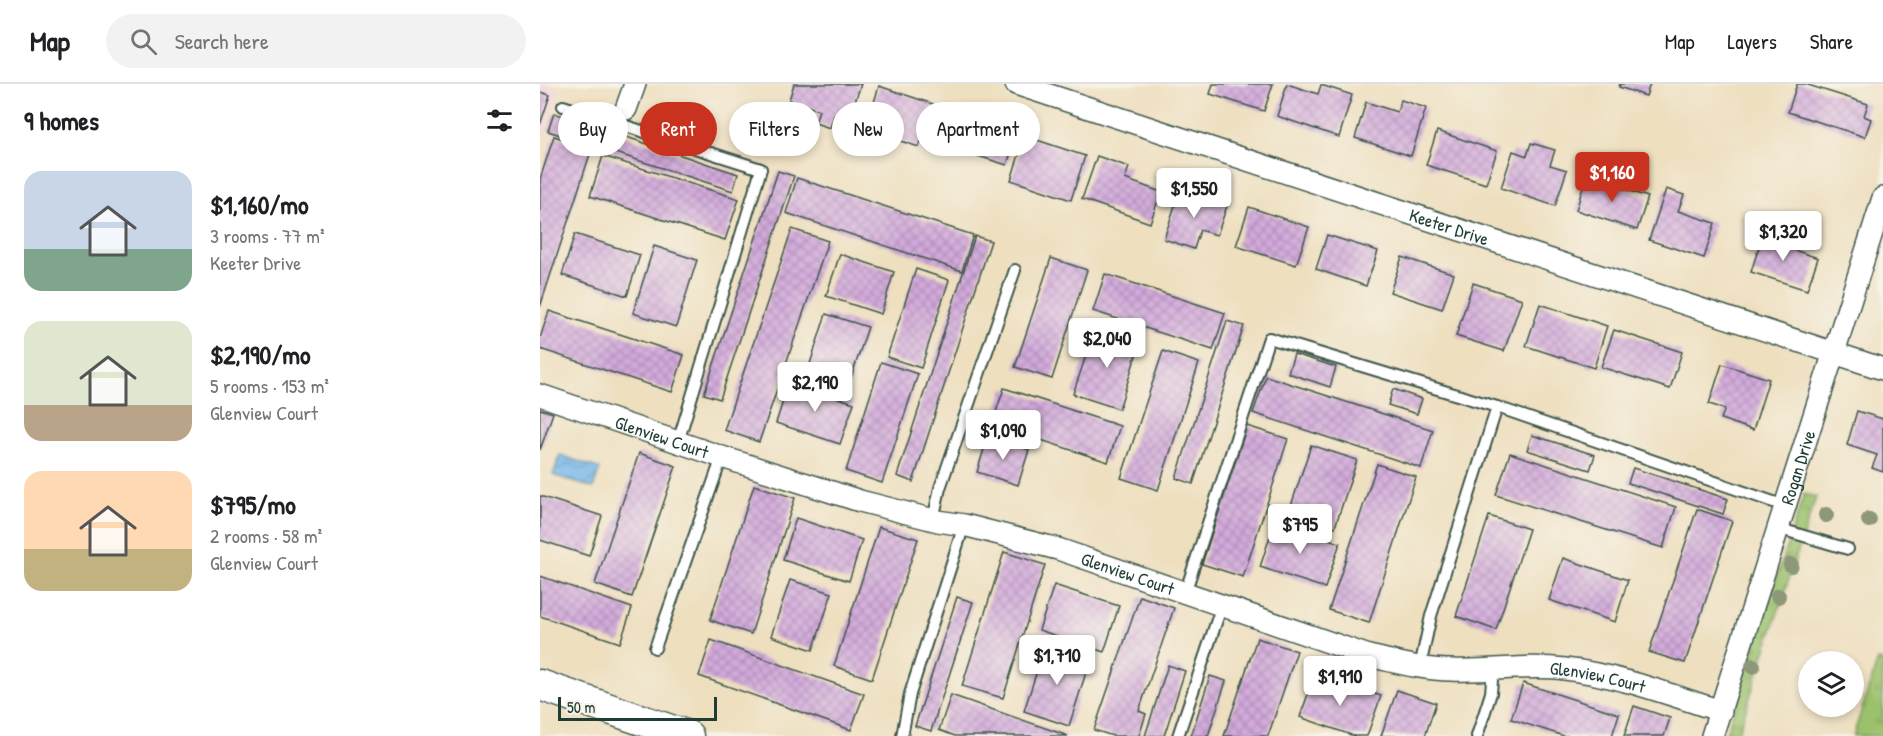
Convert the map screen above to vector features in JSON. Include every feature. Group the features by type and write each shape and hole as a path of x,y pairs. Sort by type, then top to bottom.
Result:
{"main road":[{"path":"540,685 688,736"}],"street":[{"path":"628,103 635,84"},
{"name":"Keeter Drive","path":"1016,84 1883,369"},
{"name":"Rogan Drive","path":"1712,736 1883,198"},
{"name":"Glenview Court","path":"540,395 860,501 1058,549 1370,656 1420,667 1451,670 1528,666 1567,669 1611,677 1720,711"}],"lane":[{"path":"628,127 761,169 678,442"},
{"path":"933,520 940,488 1015,270"},
{"path":"1185,593 1269,338 1497,407 1785,506"},
{"path":"1420,667 1431,616 1497,407"},
{"path":"655,648 722,457"},
{"path":"902,736 910,694 964,525"},
{"path":"1777,528 1848,549"},
{"path":"1178,736 1222,605"},
{"path":"1477,736 1491,693 1493,668"}],"shaded area":[{"path":"540,84 559,90 540,145"}],"green space":[{"path":"1804,494 1816,497 1737,736 1725,736"},
{"path":"1878,660 1883,661 1883,736 1853,736 1859,717 1864,717 1864,703"}],"water":[{"path":"560,455 600,469 593,488 553,475"}],"building":[{"path":"794,84 861,84 855,102 832,102 830,128 820,125 820,102 789,100"},
{"path":"1213,84 1273,84 1264,111 1210,94"},
{"path":"1287,84 1318,94 1321,85 1352,95 1339,137 1277,116"},
{"path":"1620,84 1650,84 1646,96 1619,87"},
{"path":"1797,84 1805,84 1868,104 1864,116 1871,119 1865,137 1788,112"},
{"path":"879,86 927,102 916,102 916,146 904,142 904,102 874,102"},
{"path":"540,92 550,95 540,125"},
{"path":"1401,100 1426,108 1411,156 1355,138 1366,102 1397,112"},
{"path":"554,113 558,114 558,134 548,131"},
{"path":"1437,131 1497,151 1486,184 1426,165"},
{"path":"554,136 558,137 558,156 589,156 540,307 540,179"},
{"path":"628,138 640,142 640,156 684,156 738,174 733,191 625,156 628,156"},
{"path":"1040,141 1085,156 1071,200 1011,180 1019,156 1040,156"},
{"path":"1531,143 1555,150 1550,165 1567,170 1555,206 1501,188 1513,151 1527,156"},
{"path":"603,156 739,199 725,240 590,196"},
{"path":"978,156 1010,156 1007,165"},
{"path":"1097,156 1129,167 1125,179 1161,192 1150,223 1082,199"},
{"path":"778,171 794,176 720,399 704,394"},
{"path":"1586,177 1648,197 1637,230 1576,210"},
{"path":"797,178 973,235 962,271 786,213"},
{"path":"1666,189 1684,195 1678,211 1715,223 1704,258 1649,240"},
{"path":"1180,190 1227,206 1217,235 1200,230 1194,249 1164,239"},
{"path":"1249,207 1309,227 1296,265 1236,246"},
{"path":"1766,225 1781,230 1776,244 1818,258 1807,290 1751,272"},
{"path":"792,229 828,241 759,442 724,430"},
{"path":"575,234 640,255 627,296 562,275"},
{"path":"1327,235 1378,251 1366,286 1316,269"},
{"path":"975,236 991,241 913,482 897,476"},
{"path":"654,246 697,260 676,327 633,313"},
{"path":"840,254 894,272 881,314 826,296"},
{"path":"1402,257 1454,274 1442,309 1390,292"},
{"path":"1051,258 1087,270 1052,379 1015,367"},
{"path":"916,269 949,280 921,368 887,357"},
{"path":"1105,274 1225,313 1213,350 1093,311"},
{"path":"1473,283 1522,299 1504,351 1456,336"},
{"path":"1540,304 1607,326 1594,368 1526,346"},
{"path":"549,311 684,355 672,392 540,349 540,338"},
{"path":"826,314 868,327 849,384 808,370"},
{"path":"1227,321 1244,326 1193,484 1176,478"},
{"path":"1095,329 1140,343 1119,409 1073,394"},
{"path":"1614,330 1682,352 1670,389 1601,367"},
{"path":"1163,351 1199,363 1158,490 1121,478"},
{"path":"1294,354 1336,367 1330,387 1288,373"},
{"path":"881,362 918,374 882,483 846,471"},
{"path":"1722,364 1769,379 1753,430 1721,419 1725,409 1709,404"},
{"path":"1266,376 1433,430 1421,468 1253,413"},
{"path":"789,382 854,403 840,444 776,423"},
{"path":"1004,388 1120,426 1108,462 992,424"},
{"path":"1393,389 1422,399 1417,414 1388,405"},
{"path":"540,409 553,413 540,450"},
{"path":"1857,411 1883,419 1883,472 1872,468 1877,455 1847,445"},
{"path":"1247,426 1288,439 1243,577 1202,564"},
{"path":"1532,435 1595,455 1590,470 1527,450"},
{"path":"988,436 1029,450 1018,485 977,472"},
{"path":"1311,445 1357,460 1335,527 1289,512"},
{"path":"639,453 676,466 632,597 595,584"},
{"path":"1510,453 1676,507 1663,548 1496,495"},
{"path":"1377,464 1416,477 1369,623 1329,610"},
{"path":"1633,468 1728,499 1723,514 1628,483"},
{"path":"754,485 795,498 751,634 710,620"},
{"path":"540,496 602,516 589,556 540,540"},
{"path":"1697,509 1732,521 1685,663 1649,652"},
{"path":"1489,516 1529,529 1496,630 1456,616"},
{"path":"796,518 862,540 849,581 783,560"},
{"path":"1275,521 1340,543 1325,588 1260,567"},
{"path":"879,527 918,539 872,679 834,666"},
{"path":"1004,552 1045,565 1003,698 962,686"},
{"path":"1563,558 1628,580 1615,622 1549,600"},
{"path":"540,576 632,608 620,643 540,616"},
{"path":"790,580 832,593 813,650 771,636"},
{"path":"1054,585 1119,606 1104,652 1039,630"},
{"path":"1140,596 1174,608 1139,711 1146,714 1139,736 1113,736 1094,730"},
{"path":"957,597 973,602 931,731 915,726"},
{"path":"1257,638 1297,651 1268,736 1224,736"},
{"path":"711,640 864,694 851,730 699,676"},
{"path":"1045,646 1090,660 1069,726 1024,711"},
{"path":"1168,665 1185,671 1164,736 1145,736"},
{"path":"1315,674 1381,696 1367,736 1354,736 1300,717"},
{"path":"1210,676 1226,681 1208,736 1191,736"},
{"path":"1523,683 1619,714 1612,736 1564,736 1511,719"},
{"path":"1397,690 1436,703 1425,736 1381,736"},
{"path":"951,695 1068,736 955,736 939,730"},
{"path":"1634,706 1670,718 1664,736 1624,736"}]}
